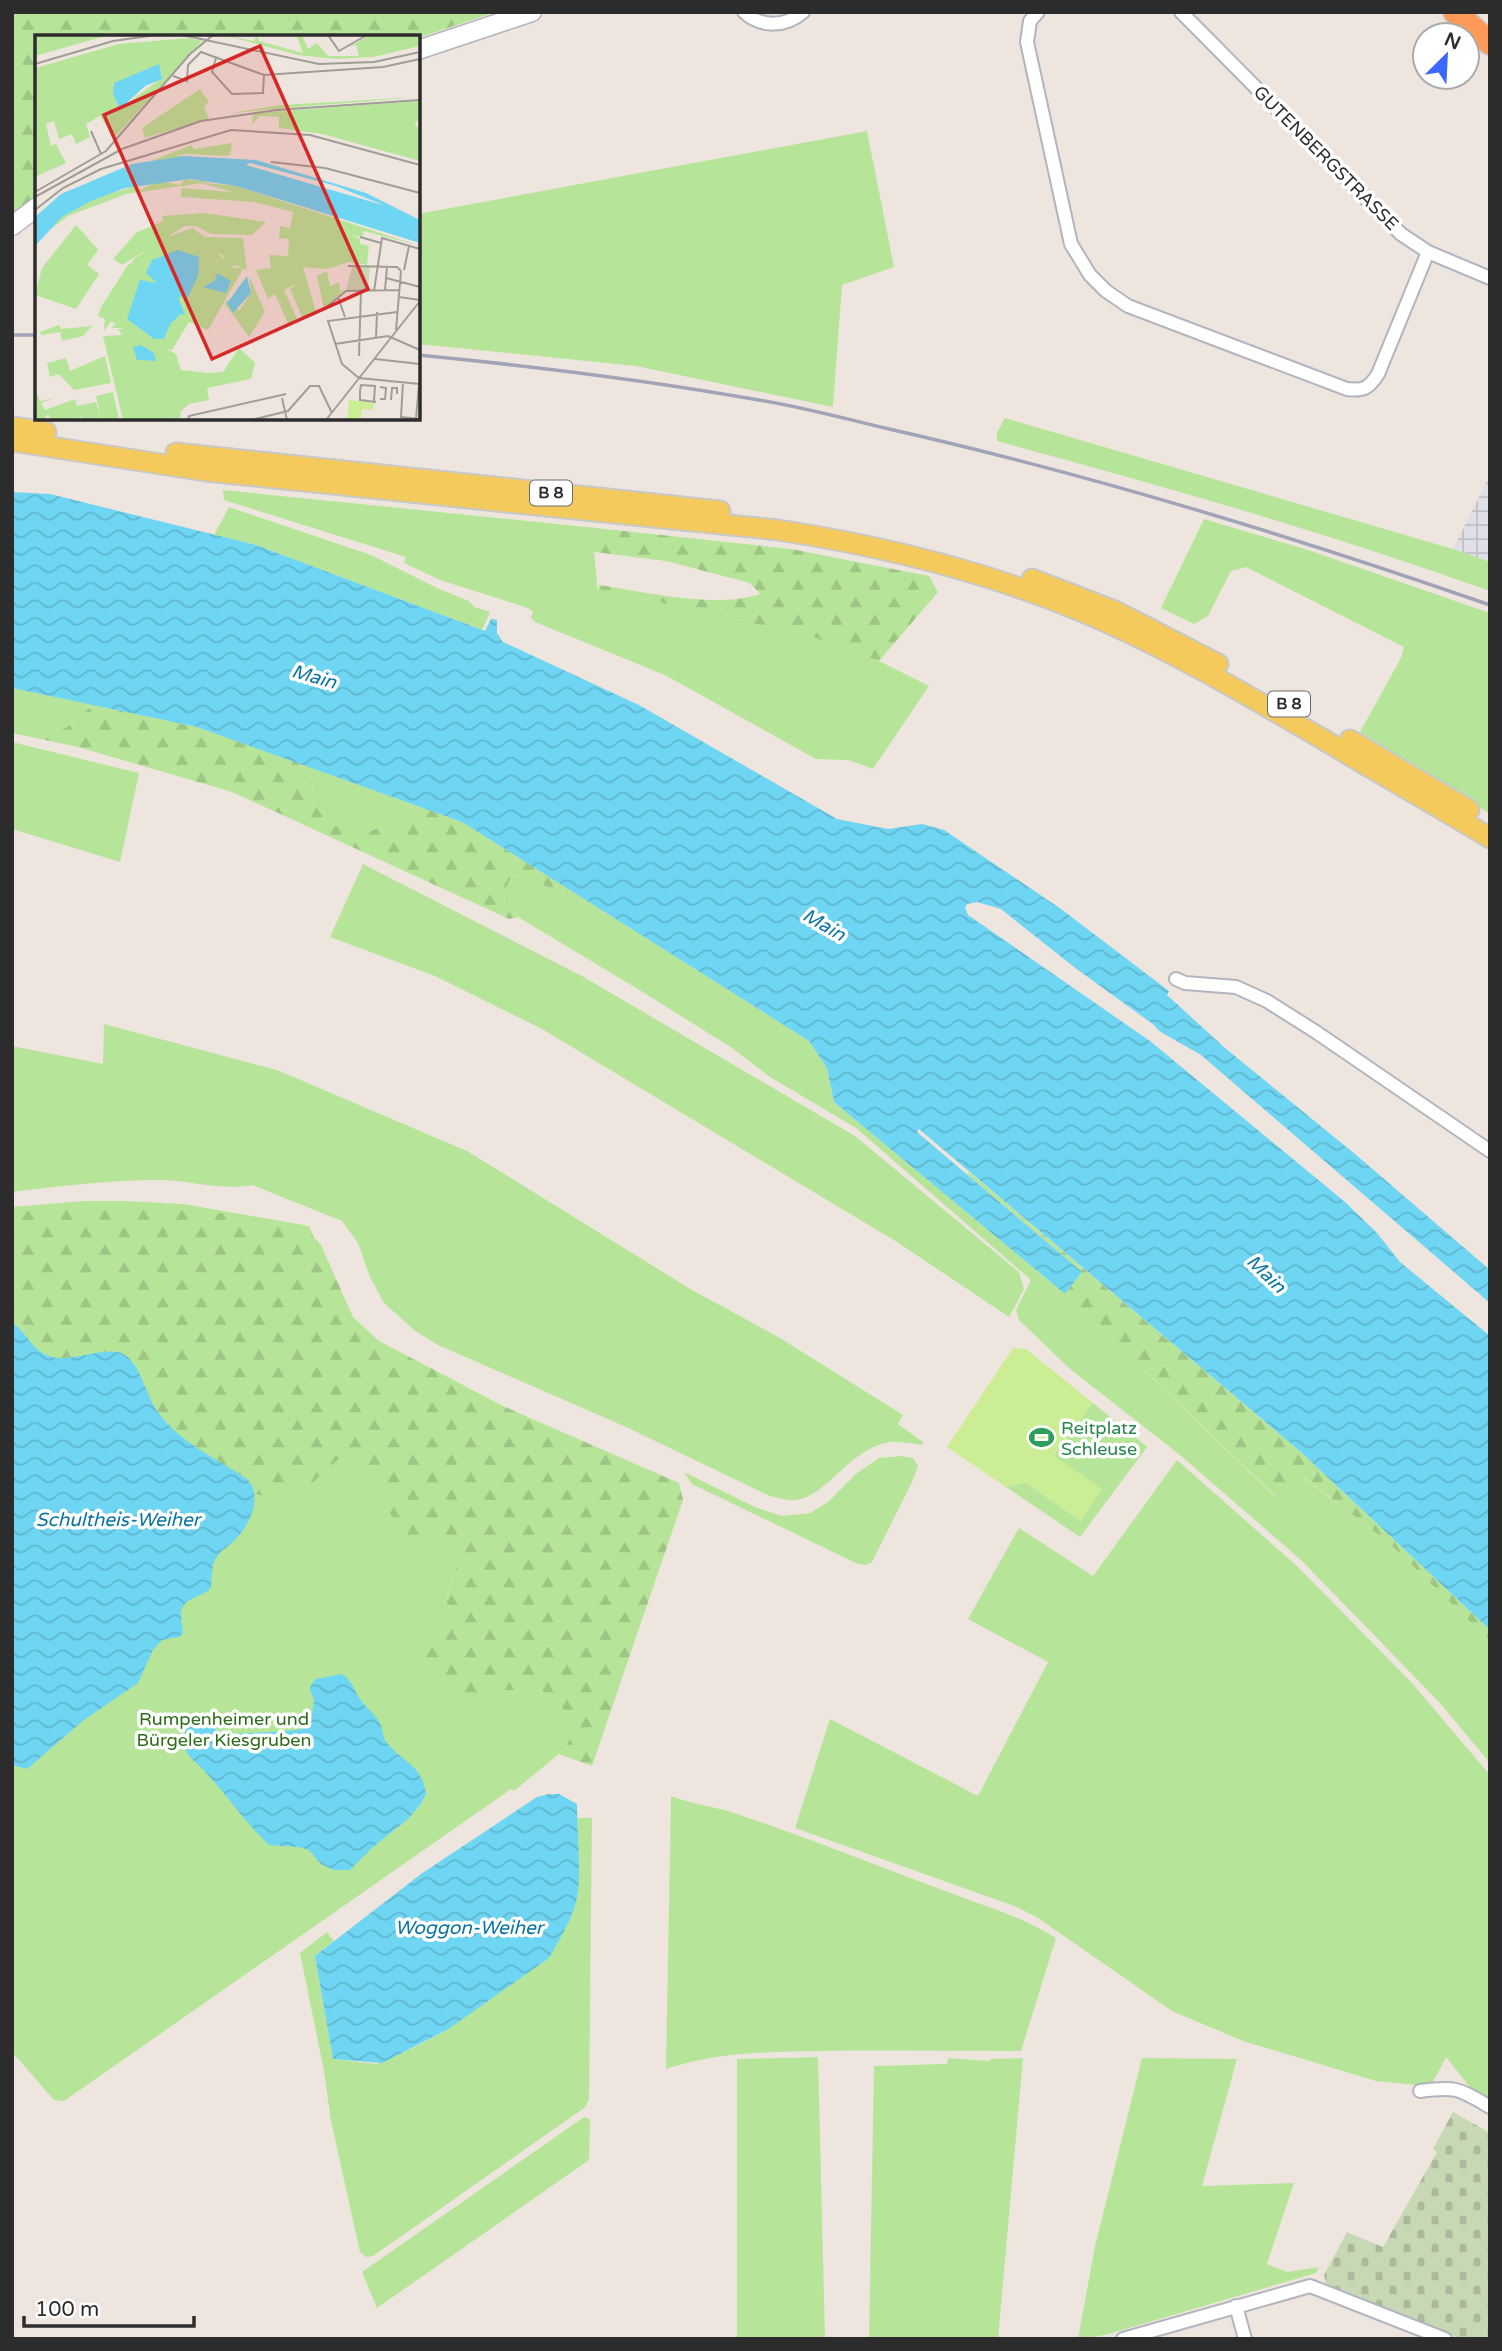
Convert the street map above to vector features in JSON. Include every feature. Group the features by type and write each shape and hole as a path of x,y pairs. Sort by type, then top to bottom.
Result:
{"highway":[{"path":"1455,12 1490,43"}],"main road":[{"name":"B 8","path":"12,427 214,458 812,522 945,551 1156,631 1242,677 1490,823"},
{"name":"B 8","path":"12,441 206,471 778,530 829,538 947,565 1082,604 1152,645 1242,692 1490,838"}],"street":[{"path":"420,49 532,12"},
{"path":"744,12 762,22 778,25 792,21 803,12"},
{"path":"1038,12 1030,21 1027,42 1071,244 1090,275 1106,292 1128,306 1359,390 1370,387 1378,374 1428,253"},
{"name":"GUTENBERGSTRASSE","path":"1181,12 1401,234 1428,253 1490,278"},
{"path":"12,226 35,209"},
{"path":"1176,979 1192,984 1228,985 1245,989 1267,1000 1490,1151"},
{"path":"1420,2091 1454,2088 1490,2107"},
{"path":"1123,2339 1314,2286 1442,2338"},
{"path":"1236,2306 1245,2339"}],"shaded area":[{"path":"1490,475 1490,562 1453,549"}],"green space":[{"path":"12,12 496,12 420,37 420,35 35,35 35,198 12,215"},
{"path":"867,131 894,267 842,285 833,407 636,366 420,344 420,214"},
{"path":"1005,418 1490,562 1490,591 1245,511 997,441 997,433"},
{"path":"223,490 596,528 594,552 598,592 635,597 807,635 879,661 929,686 873,769 848,760 816,759 665,675 535,622 531,618 533,612 528,608 440,580 404,563 406,557 224,500"},
{"path":"229,507 371,555 469,601 474,607 490,612 482,630 256,545 214,535"},
{"path":"1204,519 1308,550 1490,613 1490,814 1360,732 1401,658 1404,647 1246,567 1231,571 1208,616 1194,624 1161,608"},
{"path":"596,528 791,549 929,576 938,592 879,661 807,635 635,597 598,592 599,585 702,600 742,598 760,594 750,583 666,561 594,552"},
{"path":"12,688 93,705 67,727 46,737 22,733 12,715"},
{"path":"93,705 197,727 296,762 311,772 314,804 329,824 364,834 423,808 462,822 613,917 539,883 512,874 505,890 504,903 518,917 509,919 232,792 78,747 12,733 12,715 22,733 46,737 67,727"},
{"path":"12,742 139,773 120,862 12,829"},
{"path":"296,762 423,808 364,834 328,824 314,804 311,772"},
{"path":"363,864 582,976 855,1136 1019,1272 1024,1289 1009,1317 897,1242 542,1029 435,976 330,937"},
{"path":"511,874 539,883 613,917 809,1041 827,1068 834,1102 1065,1294 1274,1496 1303,1477 1389,1543 1490,1641 1490,1763 1439,1702 1301,1560 1180,1455 1070,1369 1019,1320 1016,1310 1031,1280 856,1128 770,1077 732,1048 641,991 518,917 504,903"},
{"path":"104,1024 277,1070 467,1151 692,1290 780,1338 903,1415 898,1424 923,1442 922,1445 890,1442 876,1446 808,1496 794,1500 770,1496 626,1427 438,1345 414,1330 384,1303 370,1277 358,1243 342,1221 252,1185 229,1187 171,1180 141,1180 12,1192 12,1046 103,1064"},
{"path":"969,1172 1302,1453 1490,1630 1490,1641 1389,1543 1304,1477 1275,1496 1065,1294 1082,1272 967,1174"},
{"name":"Rumpenheimer und Bürgeler Kiesgruben","path":"83,1201 184,1204 309,1226 354,1326 434,1540 460,1556 446,1599 453,1622 427,1628 493,1690 542,1691 583,1724 559,1754 514,1791 511,1789 64,2101 54,2100 12,2052 12,1207"},
{"path":"129,1206 215,1212 306,1229 321,1245 353,1317 379,1341 503,1406 679,1483 683,1500 592,1766 559,1754 582,1724 542,1691 493,1690 465,1696 432,1681 415,1656 427,1628 453,1622 446,1600 460,1556 434,1540 412,1546 382,1501 366,1461 344,1454 310,1485 279,1498 254,1494 252,1484 247,1479 199,1449 167,1422 154,1404 136,1367 125,1355 119,1352 103,1352 65,1358 48,1356 36,1348 12,1323 12,1212"},
{"path":"1013,1348 1026,1349 1093,1403 1053,1455 1102,1489 1081,1521 1026,1483 1006,1487 947,1447"},
{"path":"1093,1403 1147,1447 1080,1537 1006,1487 1026,1483 1081,1521 1053,1456"},
{"path":"879,1458 913,1458 918,1466 872,1562 866,1565 858,1564 692,1484 684,1472 757,1508 782,1516 810,1513 828,1502 857,1473"},
{"path":"1177,1460 1297,1566 1411,1682 1490,1775 1490,2100 1472,2090 1446,2057 1432,2084 1416,2085 1376,2081 1243,2041 1172,2011 1038,1918 1017,1907 795,1828 830,1719 978,1796 1048,1662 968,1619 1019,1528 1093,1576"},
{"path":"671,1796 734,1813 796,1835 1006,1913 1056,1938 1021,2051 762,2053 704,2059 666,2069"},
{"path":"577,1818 592,1818 589,2100 584,2108 373,2256 366,2257 360,2252 331,2121 324,2071 300,1953 327,1932 334,1941 315,1956 333,2059 377,2064 415,2047 447,2030 558,1943 578,1895"},
{"path":"818,2057 825,2339 737,2339 737,2059"},
{"path":"948,2058 989,2061 1023,2058 998,2339 869,2339 874,2066 947,2064"},
{"path":"1142,2058 1237,2059 1202,2186 1294,2183 1267,2264 1287,2272 1319,2267 1316,2273 1105,2335 1078,2339 1095,2246"},
{"path":"1453,2112 1490,2133 1490,2339 1461,2339 1326,2284 1324,2275 1347,2232 1383,2247 1437,2152 1433,2149"},
{"path":"584,2117 590,2119 589,2160 377,2308 362,2272"}],"water":[{"name":"Main","path":"12,492 50,494 256,545 485,631 491,619 497,620 497,633 503,642 639,705 837,819 888,829 922,824 944,830 1061,909 1169,991 1167,995 1225,1048 1355,1154 1490,1270 1490,1303 1201,1055 1159,1031 1001,909 977,902 967,904 965,908 968,915 1150,1041 1345,1202 1377,1233 1400,1262 1490,1336 1490,1630 1302,1453 919,1129 917,1132 1082,1272 1065,1294 834,1102 827,1068 809,1041 462,822 197,727 12,688"},
{"name":"Schultheis-Weiher","path":"12,1323 36,1348 48,1356 65,1358 103,1352 119,1352 125,1355 136,1367 153,1404 166,1422 187,1441 247,1479 254,1494 253,1511 245,1527 215,1560 211,1588 188,1601 182,1608 183,1633 179,1637 162,1640 153,1650 138,1683 84,1720 27,1769 12,1765"},
{"path":"341,1674 350,1681 360,1699 378,1720 386,1742 416,1770 426,1794 408,1819 350,1870 334,1870 321,1864 309,1850 269,1845 191,1758 183,1740 188,1725 195,1724 204,1724 224,1733 301,1729 311,1722 314,1700 311,1685 316,1679"},
{"name":"Woggon-Weiher","path":"559,1794 577,1804 579,1871 574,1909 549,1958 447,2030 382,2063 333,2059 315,1956 421,1874 537,1797"}],"railway":[{"path":"12,335 35,335"},
{"path":"420,355 632,380 824,413 1041,466 1192,508 1490,605"}],"place":[{"name":"Reitplatz Schleuse","path":"1041,1438"}]}
